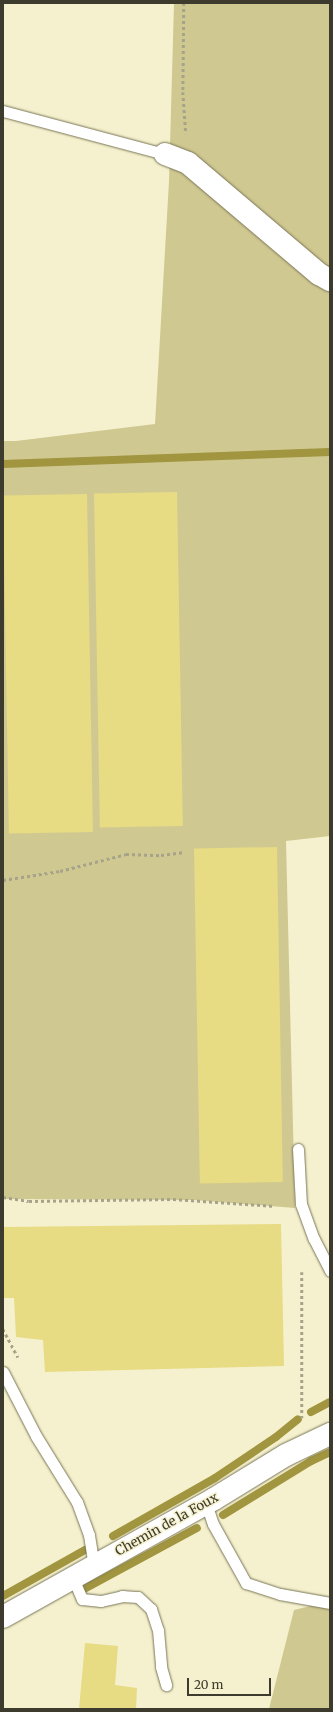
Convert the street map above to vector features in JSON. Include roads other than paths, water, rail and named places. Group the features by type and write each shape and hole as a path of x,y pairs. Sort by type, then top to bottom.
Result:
{"street":[{"path":"164,154 188,163 319,274 330,280"},
{"name":"Chemin de la Foux","path":"3,1617 206,1503 286,1455 330,1434"}],"lane":[{"path":"3,111 164,154"},
{"path":"298,1149 300,1204 314,1239 330,1271"},
{"path":"3,1372 36,1436 77,1502 89,1535 94,1566"},
{"path":"206,1503 213,1524 246,1583 280,1594 330,1603"},
{"path":"73,1578 82,1599 101,1601 122,1596 138,1597 151,1609 158,1630 161,1667 166,1685"}],"waterway":[{"path":"3,464 330,452"},
{"path":"311,1412 330,1402"},
{"path":"113,1536 215,1478 276,1437 298,1419"},
{"path":"223,1515 311,1461 330,1452"},
{"path":"86,1588 197,1528"},
{"path":"3,1596 85,1550"}]}
